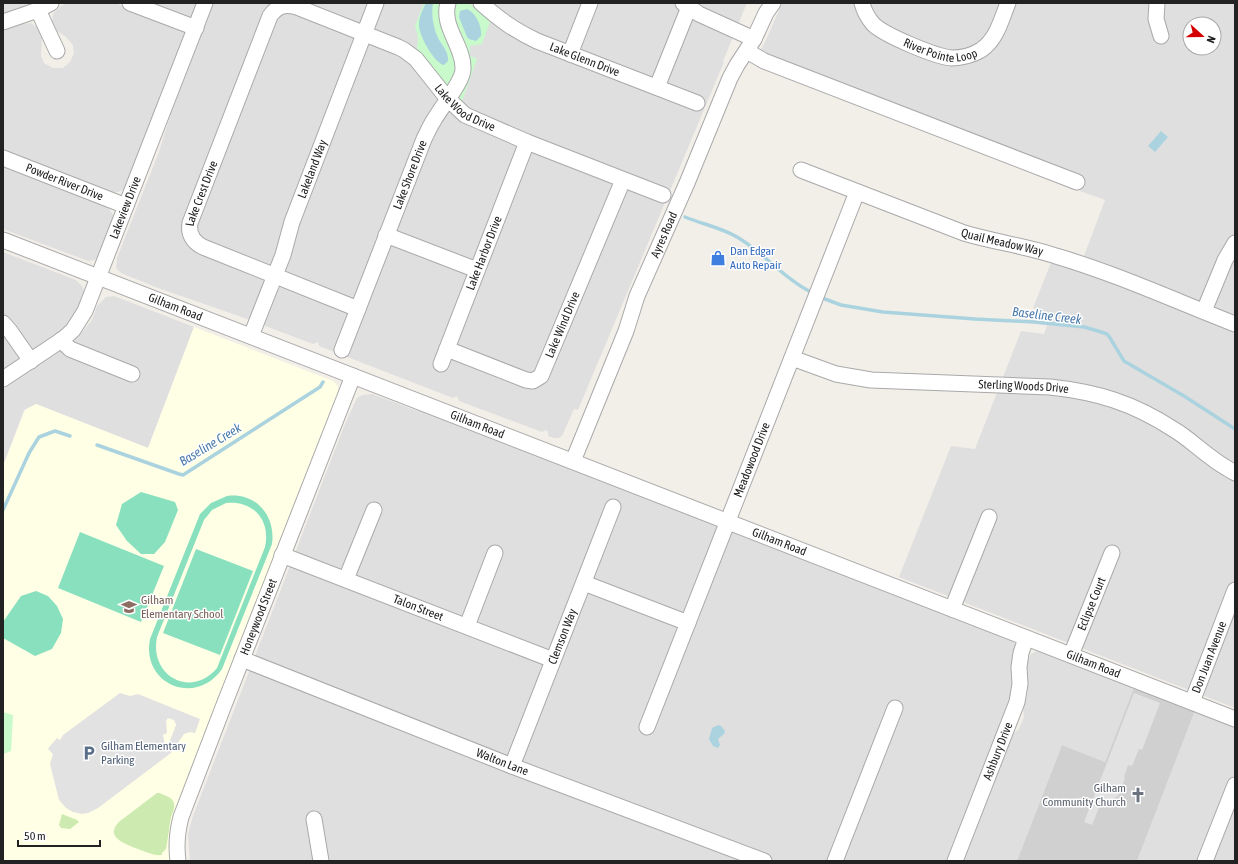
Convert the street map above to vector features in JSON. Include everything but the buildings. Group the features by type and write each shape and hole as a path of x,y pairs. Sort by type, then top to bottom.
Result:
{"street":[{"path":"130,3 196,28"},
{"name":"Lakeview Drive","path":"3,379 61,340 73,330 79,321 90,300 206,3"},
{"name":"Lakeland Way","path":"251,336 285,250 292,222 376,3"},
{"name":"Lake Shore Drive","path":"342,350 424,139 433,120 463,73 460,55 447,19 446,9 448,3"},
{"name":"Lake Glenn Drive","path":"481,3 514,30 537,41 697,103"},
{"path":"570,54 590,3"},
{"name":"River Pointe Loop","path":"862,3 869,19 874,25 887,34 934,54 951,58 970,55 980,51 988,44 997,30 1008,3"},
{"path":"1157,3 1156,19 1161,36"},
{"name":"Lake Wood Drive","path":"280,6 289,5 322,9 364,33 398,47 410,54 447,98 466,115 527,142 663,195"},
{"path":"657,88 686,5 750,45 764,61 1077,182"},
{"path":"3,22 45,6 57,51"},
{"name":"Lake Crest Drive","path":"280,6 274,10 270,16 190,223 189,231 197,244 358,309"},
{"name":"Ayres Road","path":"573,462 626,331 637,296 653,258 687,183 730,78 750,45 768,6"},
{"name":"Lake Harbor Drive","path":"441,364 527,142"},
{"name":"Powder River Drive","path":"3,158 126,206"},
{"name":"Quail Meadow Way","path":"801,170 964,233 986,240 1054,255 1081,264 1235,324"},
{"name":"Lake Wind Drive","path":"447,349 526,380 533,380 541,376 623,180"},
{"name":"Meadowood Drive","path":"647,727 857,192"},
{"path":"386,235 477,270"},
{"name":"Gilham Road","path":"3,240 1235,719"},
{"path":"1204,311 1225,260 1235,243"},
{"path":"3,323 31,361"},
{"path":"61,340 70,349 132,374"},
{"name":"Sterling Woods Drive","path":"792,358 836,374 870,380 1050,387 1105,396 1139,409 1174,429 1213,460 1235,473"},
{"name":"Honeywood Street","path":"178,861 177,837 181,818 282,555 353,376"},
{"name":"Clemson Way","path":"512,766 613,507"},
{"path":"346,579 374,510"},
{"path":"952,609 989,516"},
{"path":"467,626 495,553"},
{"name":"Eclipse Court","path":"1071,655 1112,553"},
{"name":"Talon Street","path":"282,555 553,660"},
{"path":"584,583 688,623"},
{"name":"Don Juan Avenue","path":"1192,702 1235,590"},
{"name":"Ashbury Drive","path":"955,861 1017,702 1020,684 1019,667 1021,653 1026,638"},
{"name":"Walton Lane","path":"242,660 512,766 764,861"},
{"path":"835,861 895,708"},
{"path":"1205,861 1235,785"},
{"path":"314,819 321,861"}],"shaded area":[{"path":"3,3 35,3 3,16"},
{"path":"68,3 115,3 180,28 186,33 127,186 118,192 110,193 3,151 3,29 31,23 40,29 42,38 41,56 44,63 53,68 63,68 70,62 74,53 73,45 66,37 55,30 52,22 53,14 59,7"},
{"path":"146,3 200,3 193,17 185,18"},
{"path":"213,3 747,3 723,61 724,62 578,410 574,409 562,436 559,438 554,438 548,436 548,432 546,430 542,432 459,401 457,396 453,398 319,346 318,342 313,344 158,288 121,273 116,268 117,258 159,152 170,116"},
{"path":"782,3 1235,3 1235,708 899,577 951,446 975,449 1021,331 1044,334 1051,314 1033,308 1054,255 1081,264 1105,200 1080,191 1084,181 759,53"},
{"path":"3,165 105,205 110,210 113,215 112,223 99,255 95,260 88,261 3,229"},
{"path":"3,252 76,280 82,286 85,293 70,322 50,342 3,372"},
{"path":"114,296 194,327 148,448 36,404 24,410 3,466 3,387 79,336 92,320 97,306 106,297"},
{"name":"Gilham Elementary School","path":"194,327 333,381 338,386 339,393 171,861 3,861 3,466 25,410 36,404 148,448"},
{"path":"372,394 415,410 435,415 1010,638 1015,644 1015,691 949,861 190,861 188,834 193,816 345,424 357,398 362,395"},
{"path":"1041,649 1135,685 1105,762 1062,745 1017,861 964,861 1013,734 1019,729 1024,717 1023,708 1027,696 1028,684 1027,662 1031,654"},
{"name":"Gilham Community Church","path":"1135,685 1196,708 1137,861 1017,861 1062,745 1105,762"},
{"name":"Gilham Elementary Parking","path":"120,693 130,696 138,694 200,719 195,733 190,732 184,734 171,753 98,808 82,814 73,812 66,808 59,800 50,764 53,754 48,749 57,738 60,740 63,735","holes":["168,718 174,720 176,725 169,743 165,746 163,735 167,733 166,721"]},
{"path":"1134,693 1160,703 1142,750 1139,749 1132,766 1128,765 1118,796 1112,799 1110,803 1102,800 1092,825 1084,822"},
{"path":"1196,708 1235,723 1235,861 1137,861"}],"green space":[{"path":"424,3 469,3 490,22 482,44 470,46 470,56 477,59 461,104 417,50 418,37 415,26"},
{"path":"141,492 175,502 178,510 165,542 154,554 141,554 127,541 116,525 122,504"},
{"path":"227,496 247,498 255,502 262,508 271,524 272,544 222,669 211,680 199,687 185,688 173,685 162,678 154,668 149,655 150,639 200,514 211,503","holes":["226,503 236,503 252,508 262,520 265,528 265,547 217,668 207,677 196,682 184,682 174,679 159,663 156,651 157,637 204,520 212,510"]},
{"path":"80,532 164,566 141,622 58,588"},
{"path":"196,549 253,571 220,655 163,633"},
{"path":"36,591 48,596 57,606 63,619 61,633 52,649 35,656 3,638 3,622 21,596"},
{"path":"3,712 13,715 11,751 3,754"},
{"path":"157,793 170,798 174,805 166,849 162,855 148,853 125,844 117,838 114,831 120,821"},
{"path":"62,814 79,822 70,829 61,828 59,825"}],"water":[{"path":"426,3 433,3 432,16 435,30 448,58 448,61 444,65 431,54 419,29 421,13"},
{"path":"467,9 476,17 479,24 481,36 476,41 467,37 459,17 460,11"},
{"path":"1161,131 1168,137 1155,152 1148,146"},
{"path":"718,725 725,731 724,734 718,739 720,745 718,748 713,746 709,739 712,728"}],"waterway":[{"name":"Baseline Creek","path":"685,217 737,237 790,279 809,291"},
{"name":"Baseline Creek","path":"825,299 841,305 883,312 1034,322 1084,327 1098,331 1107,334 1124,361 1184,396 1235,429"},
{"name":"Baseline Creek","path":"97,445 183,475 320,387 323,382"},
{"name":"Baseline Creek","path":"3,510 29,453 39,437 55,431 70,436"}],"place":[{"name":"Dan Edgar Auto Repair","path":"718,258"},
{"name":"Gilham Elementary School","path":"129,607"},
{"name":"Gilham Elementary Parking","path":"89,753"},
{"name":"Gilham Community Church","path":"1138,795"}]}
